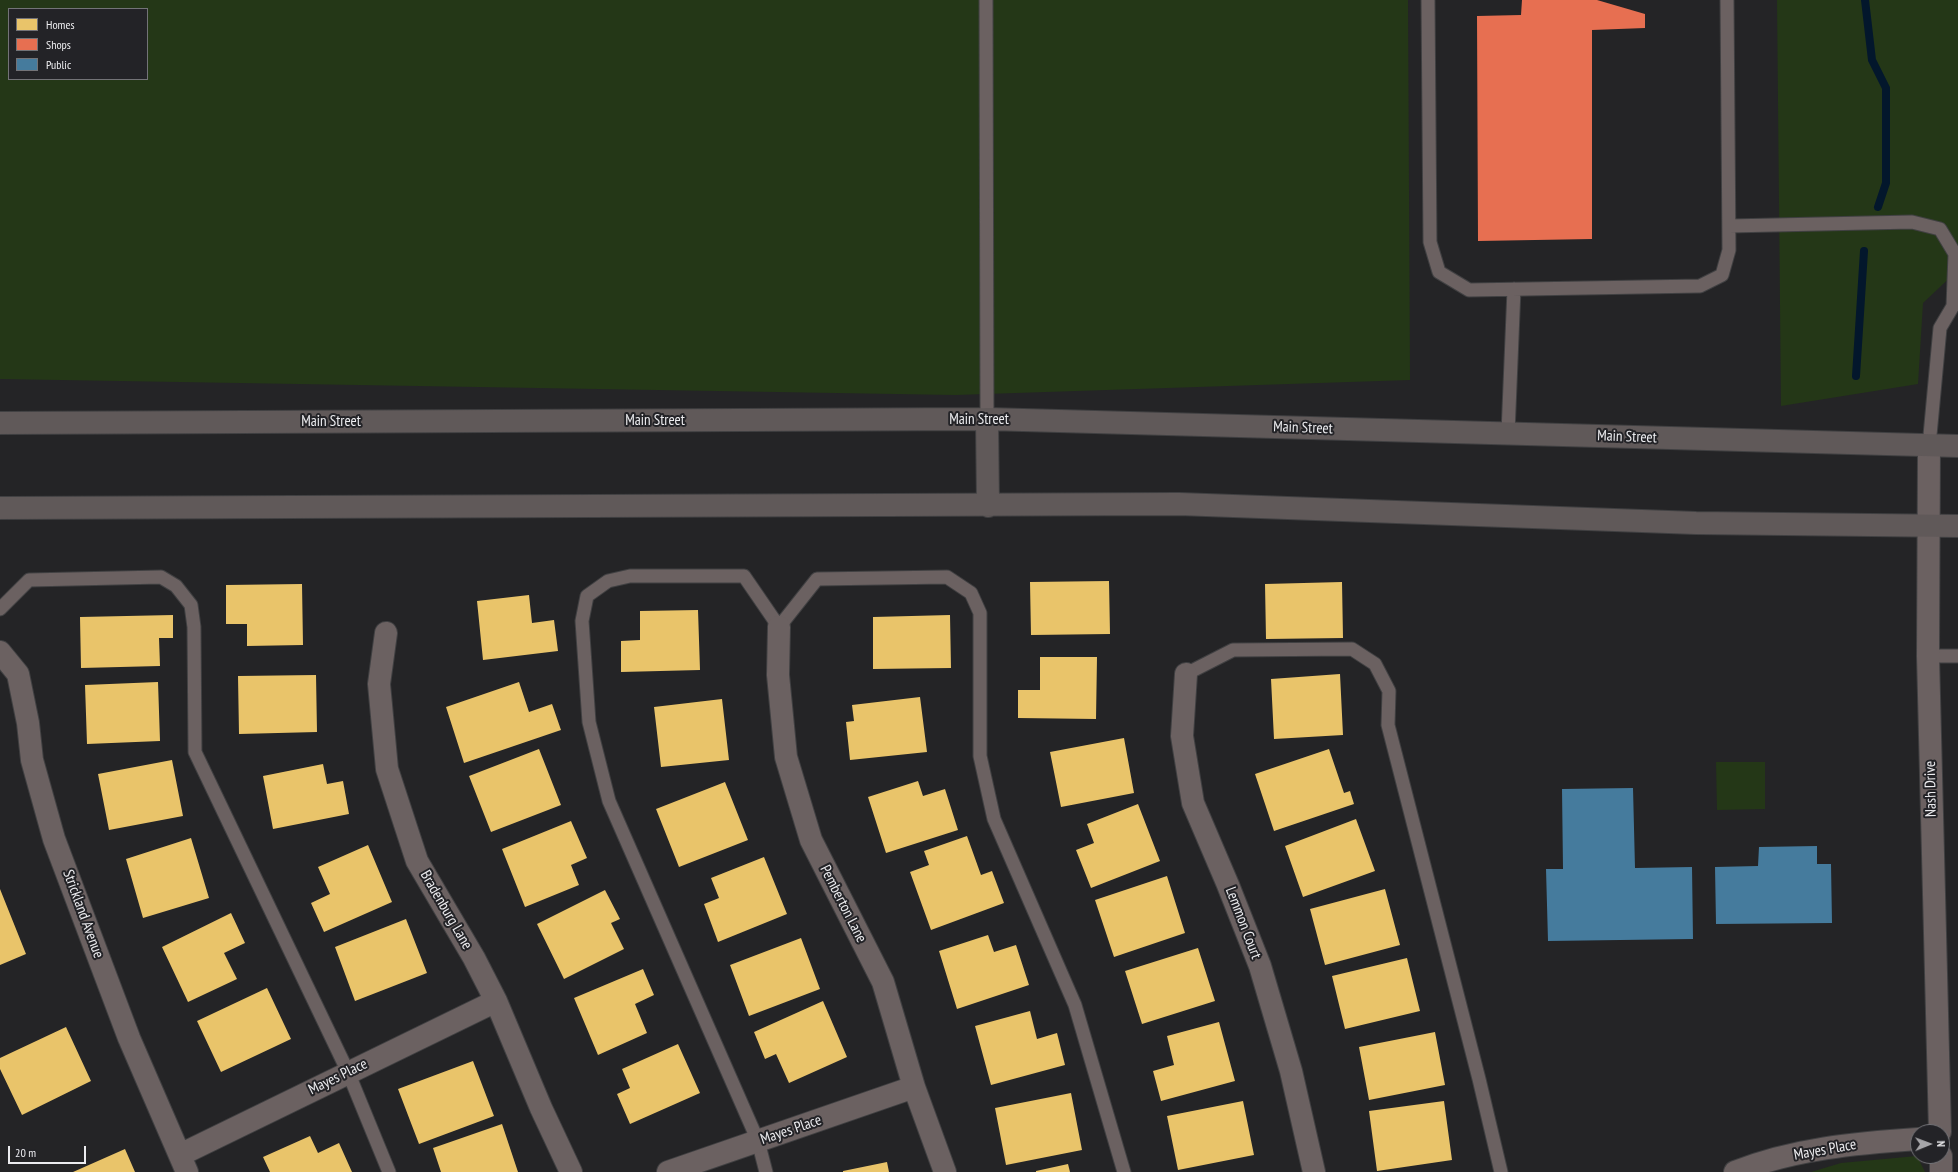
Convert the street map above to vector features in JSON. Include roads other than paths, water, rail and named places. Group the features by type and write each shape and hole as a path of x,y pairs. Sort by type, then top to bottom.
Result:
{"main road":[{"name":"Main Street","path":"0,423 987,419 1958,446"},
{"path":"987,419 988,506"},
{"path":"0,508 988,506 1179,504 1696,523 1958,526"}],"street":[{"name":"Nash Drive","path":"1928,446 1928,656 1940,1124"},
{"name":"Pemberton Lane","path":"779,627 778,674 786,757 811,840 883,982 914,1087 945,1172"},
{"name":"Bradenburg Lane","path":"386,633 379,684 387,769 417,861 474,958 496,1000 541,1108 571,1172"},
{"name":"Strickland Avenue","path":"0,652 18,674 28,723 32,760 54,839 129,1038 184,1163"},
{"name":"Lemmon Court","path":"1186,674 1182,736 1193,803 1260,966 1291,1071 1314,1172"},
{"name":"Mayes Place","path":"184,1163 348,1072 496,1000"},
{"name":"Mayes Place","path":"668,1172 914,1087"},
{"name":"Mayes Place","path":"1734,1172 1756,1164 1821,1149 1910,1140"}],"lane":[{"path":"986,0 987,419"},
{"path":"1428,0 1430,242 1440,272 1470,290 1700,286 1722,275 1729,250 1727,0"},
{"path":"1729,226 1912,222 1940,229 1955,254 1956,305 1940,328 1928,446"},
{"path":"1508,433 1514,289"},
{"path":"766,1172 758,1141 609,801 589,722 582,621 587,596 608,581 630,576 744,576 779,627 817,579 947,577 971,592 980,613 980,756 994,819 1075,1005 1124,1172"},
{"path":"0,609 29,580 161,577 176,586 191,605 194,627 195,752 348,1072 388,1172"},
{"path":"1186,674 1233,650 1352,649 1375,664 1389,691 1388,725 1479,1079 1501,1172"},
{"path":"1928,656 1958,656"}],"waterway":[{"path":"1865,0 1872,60 1886,88 1886,183 1878,207"},
{"path":"1856,376 1864,251"}]}
